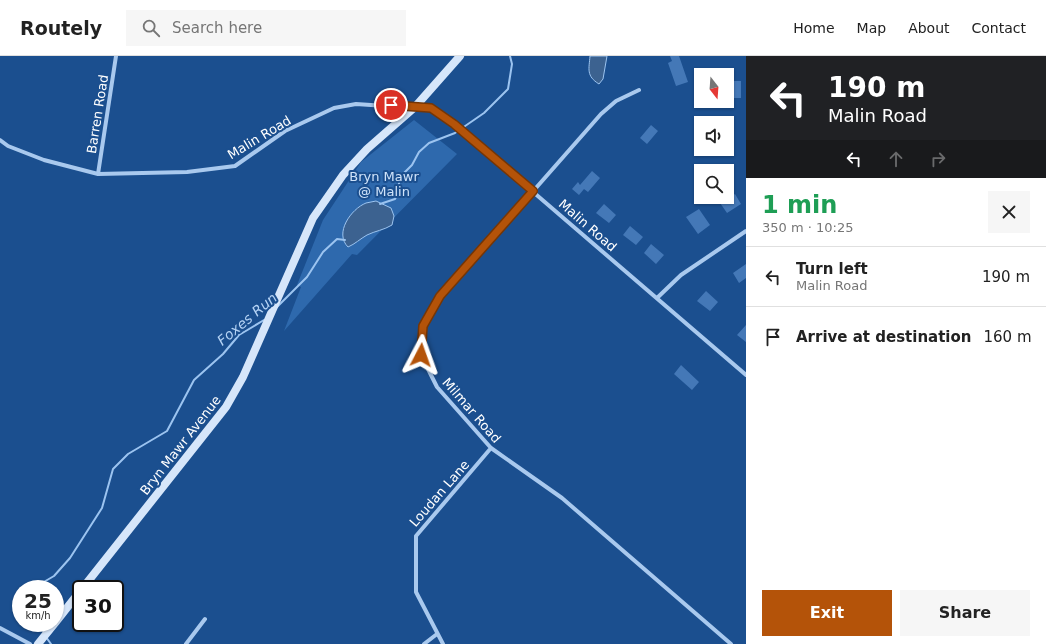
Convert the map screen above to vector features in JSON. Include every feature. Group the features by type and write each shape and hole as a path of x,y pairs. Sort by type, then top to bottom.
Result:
{"main road":[{"name":"Bryn Mawr Avenue","path":"89,580 226,407 243,377 312,218 343,175 367,149 415,107 460,56"},
{"name":"Bryn Mawr Avenue","path":"64,612 72,601"},
{"name":"Bryn Mawr Avenue","path":"38,644 48,632"}],"street":[{"name":"Barren Road","path":"98,174 116,56"},
{"name":"Milmar Road","path":"639,90 616,101 601,114 440,296 423,326 421,355 437,386 491,448 562,498 731,644"},
{"name":"Malin Road","path":"0,140 8,146 44,160 98,174 188,172 235,166 285,131 334,108 367,103 431,108 457,126 746,375"},
{"path":"657,298 681,275 746,231"},
{"name":"Loudan Lane","path":"443,644 416,592 416,536 491,448"},
{"path":"186,644 205,619"},
{"path":"0,628 30,644"},
{"path":"424,644 437,634"}],"green space":[{"name":"Bryn Mawr @ Malin","path":"414,120 457,154 357,255 352,254 284,331 301,287 297,285 323,220 361,162"}],"shaded area":[{"path":"590,56 607,56 603,79 599,84 592,78 589,72"},
{"path":"376,201 391,208 394,216 392,225 367,235 348,247 344,241 343,235 346,222 360,206"}],"building":[{"path":"670,56 679,56 688,82 676,86 668,63 672,61"},
{"path":"734,81 741,81 741,98 734,98"},
{"path":"651,125 658,131 647,144 640,138"},
{"path":"592,171 600,178 588,192 584,189 579,195 572,189 578,182 580,185"},
{"path":"734,195 741,204 727,213 721,204 734,204"},
{"path":"604,204 616,215 609,223 596,213"},
{"path":"699,209 710,225 698,234 686,217"},
{"path":"630,226 643,237 636,245 623,235"},
{"path":"651,244 664,255 656,264 644,253"},
{"path":"746,264 746,278 739,283 733,273"},
{"path":"706,291 718,302 710,311 697,301"},
{"path":"746,325 746,342 737,335"},
{"path":"681,365 699,382 692,390 674,374"}],"waterway":[{"name":"Foxes Run","path":"380,204 395,199 400,188 398,179 412,165 419,152 429,143 455,133 484,113 508,89 512,64 510,56"},
{"name":"Foxes Run","path":"277,307 307,277 323,252 337,239 345,240"},
{"name":"Foxes Run","path":"47,580 54,576 70,558 102,508 113,469 128,454 167,431 194,380 223,354 239,335 264,320"},
{"name":"Foxes Run","path":"46,637 51,644"}],"route":[{"path":"391,105 431,108 454,124 533,191 440,296 423,326 421,355"}]}
